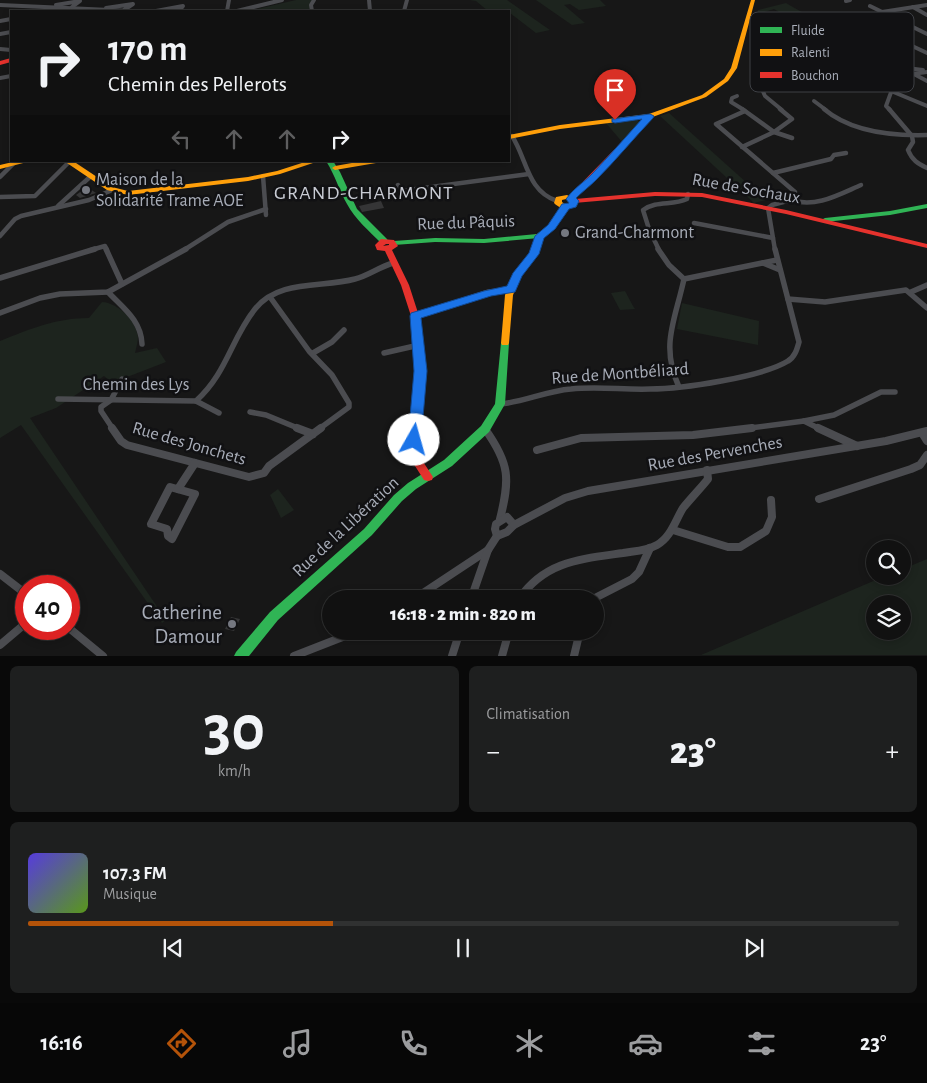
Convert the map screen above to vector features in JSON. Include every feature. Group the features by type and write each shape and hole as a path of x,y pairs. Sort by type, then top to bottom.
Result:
{"street":[{"path":"228,0 229,10"},
{"path":"243,10 282,0"},
{"path":"510,137 560,127 650,116 704,96 726,80 735,64 753,0"},
{"path":"49,9 80,1 71,8"},
{"path":"0,6 99,10 133,4 124,10"},
{"path":"870,6 882,12 927,5"},
{"path":"161,10 183,6 180,10"},
{"path":"913,8 927,15"},
{"path":"914,28 927,34"},
{"path":"914,47 927,53"},
{"path":"914,70 927,72"},
{"path":"914,73 927,72"},
{"path":"914,74 927,81"},
{"path":"742,147 774,132 792,119 792,117 765,96 763,92"},
{"path":"891,92 886,106 912,136 913,142 908,150 910,157 927,168"},
{"path":"893,92 927,106"},
{"path":"736,96 732,98 731,102 774,132 792,138"},
{"path":"814,101 840,120 890,133 912,136 927,135"},
{"path":"745,111 716,124 795,192 791,200"},
{"path":"510,137 516,142 529,174 545,197 561,204 573,205 573,200 650,116"},
{"path":"773,173 831,160 834,155 846,153"},
{"path":"0,177 3,168 23,162"},
{"path":"0,197 35,196 68,162 77,165 110,191"},
{"path":"0,236 15,219 88,200 110,191 140,192 263,176 312,162"},
{"path":"365,162 332,165 350,205 388,245 394,263 405,285 415,316 420,371 413,455 428,477"},
{"path":"398,185 401,191 529,174"},
{"path":"57,207 90,176"},
{"path":"263,176 266,215"},
{"path":"861,185 817,202 802,204 791,200 772,205 768,208 777,260 788,299 825,302 906,290 911,292 927,308"},
{"name":"Rue de Sochaux","path":"573,200 655,194 688,194 768,208 927,246"},
{"path":"684,279 671,268 660,253 643,210 654,203 682,202 687,199 688,194"},
{"path":"540,236 552,227 561,204"},
{"path":"823,221 926,208"},
{"path":"0,313 40,298 60,294 108,292 174,257 228,222 266,209"},
{"path":"694,223 773,238"},
{"name":"Rue du Pâquis","path":"388,245 436,240 484,241 540,236"},
{"name":"Rue de la Libération","path":"240,656 274,616 368,532 398,498 412,486 448,463 485,429 500,404 511,290 517,275 534,254 540,236"},
{"path":"0,278 104,246 122,284"},
{"path":"684,279 777,260"},
{"name":"Chemin des Lys","path":"58,399 196,401 226,363 255,309 270,297 299,286 352,280 383,265 394,263"},
{"path":"761,263 780,270"},
{"path":"679,387 669,358 670,343 684,279"},
{"path":"911,292 927,285"},
{"path":"415,316 495,291 511,290"},
{"path":"108,292 137,324 141,333 142,344"},
{"name":"Rue des Jonchets","path":"110,400 100,410 121,441 127,445 249,477 264,473 270,466 349,407 349,403 314,353 309,351 270,297"},
{"name":"Rue de Montbéliard","path":"500,404 510,404 529,397 567,388 662,389 679,387 781,365 790,360 796,353 799,342 788,299"},
{"path":"314,353 332,342 344,330"},
{"path":"384,352 419,345"},
{"path":"110,400 122,379"},
{"path":"538,450 581,438 693,435 804,421 834,415 881,392 896,392"},
{"path":"196,401 219,413"},
{"path":"250,412 266,415 312,434"},
{"path":"804,421 857,446"},
{"path":"485,429 493,440 507,476 507,491 500,518 495,525 494,531 497,536"},
{"path":"925,432 927,441"},
{"name":"Rue des Pervenches","path":"514,525 565,498 588,491 857,446 925,432"},
{"path":"819,499 912,469 920,464 927,455"},
{"path":"178,489 196,462"},
{"path":"524,590 534,579 562,564 650,548 666,538 673,530 679,515 708,479 707,470"},
{"path":"170,487 178,489 195,494 172,539 168,536 167,529 151,524 170,487"},
{"path":"673,530 728,547 740,547 766,531 772,517 772,500"},
{"path":"474,590 488,550 497,536 512,530 514,525 507,517 500,518"},
{"path":"604,593 632,579 639,572 650,548"},
{"path":"428,590 488,550"},
{"path":"0,574 15,586"},
{"path":"0,645 15,632"},
{"path":"80,637 103,656"},
{"path":"294,656 335,640"},
{"path":"452,656 457,640"},
{"path":"502,656 506,640"},
{"path":"574,656 578,640"}],"shaded area":[{"path":"296,0 312,0 309,10 252,10"},
{"path":"470,0 507,0 550,30 536,33 510,13 510,10 487,10 476,1"},
{"path":"536,0 600,0 606,6 579,10 570,4 564,5 585,23 572,25"},
{"path":"786,3 802,12 779,12 774,9 758,12 758,10"},
{"path":"669,113 766,200 754,203 660,116"},
{"path":"637,120 642,123 623,143 606,123"},
{"path":"625,291 635,309 620,310 611,293"},
{"path":"102,302 120,309 134,324 138,337 135,353 157,348 166,362 122,379 117,387 104,376 56,408 30,418 166,620 162,623 21,425 0,438 0,341 54,322 89,318"},
{"path":"682,303 759,321 758,345 677,329"},
{"path":"278,489 294,510 281,518 270,495"},
{"path":"927,559 927,655 701,655 866,584 911,585 911,566"}],"building":[{"name":"Maison de la Solidarité Trame AOE","path":"87,187 96,193 80,198 76,195"},
{"path":"381,201 384,208 362,212 359,206"},
{"name":"Catherine Damour","path":"231,617 240,619 234,631 225,629"}],"traffic: fast":[{"path":"330,162 354,210 384,241"},
{"path":"825,220 890,213 927,206"},
{"path":"539,236 552,227 565,207"},
{"path":"394,243 435,240 484,241 539,236"},
{"path":"240,656 274,616 368,532 398,498 412,486 448,463 485,429 500,404 505,343"}],"traffic: slow":[{"path":"510,137 560,127 650,116 704,96 726,80 734,68 753,0"},
{"path":"0,167 23,162"},
{"path":"69,162 109,188 128,193 248,179 278,173 313,162"},
{"path":"335,168 370,162"},
{"path":"567,197 574,201 573,205 565,207 558,203 559,199 567,197"},
{"path":"505,343 509,295 517,275 534,254 539,236"}],"traffic: jam":[{"path":"0,63 10,60"},
{"path":"571,199 650,116"},
{"path":"574,201 655,194 702,195 786,212 927,246"},
{"path":"384,241 391,242 394,246 388,249 380,248 379,245 384,241"},
{"path":"388,249 405,285 415,316 421,371 413,455 428,477"}],"place":[{"name":"Maison de la Solidarité Trame AOE","path":"86,190"},
{"name":"Grand-Charmont","path":"565,233"},
{"name":"Catherine Damour","path":"232,624"}],"district":[{"name":"GRAND-CHARMONT","path":"364,193"}],"route":[{"path":"414,440 420,371 415,316 487,293 502,289 511,290 517,275 534,254 540,236 548,231 560,218 565,206 573,205 574,201 571,199 574,194 580,192 650,116 615,120"}]}
